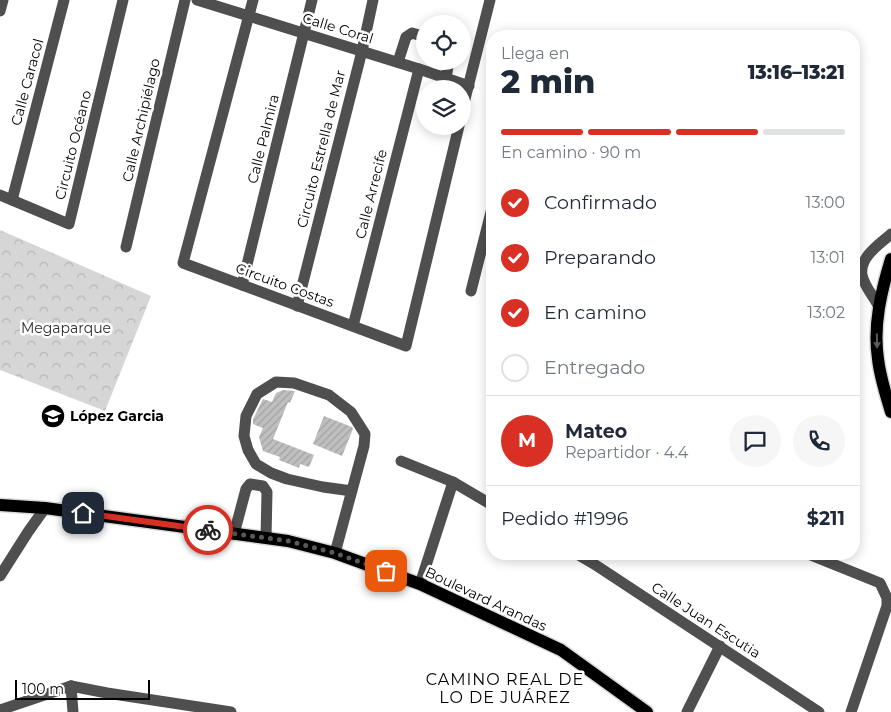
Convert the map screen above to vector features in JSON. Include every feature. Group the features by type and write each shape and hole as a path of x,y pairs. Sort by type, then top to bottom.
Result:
{"main road":[{"path":"891,259 879,307 877,338 878,360 891,412"},
{"name":"Boulevard Arandas","path":"0,505 45,508 288,541 335,553 420,584 561,650 647,712"}],"street":[{"path":"0,11 3,0"},
{"name":"Calle Caracol","path":"12,200 64,0"},
{"name":"Circuito Océano","path":"0,195 69,224 123,0"},
{"name":"Calle Archipiélago","path":"126,246 185,0"},
{"name":"Calle Coral","path":"197,0 416,67"},
{"path":"249,16 253,0"},
{"name":"Calle Palmira","path":"242,285 312,0"},
{"name":"Circuito Estrella de Mar","path":"297,306 362,51 373,0"},
{"path":"470,80 490,0"},
{"name":"Circuito Costas","path":"249,16 183,263 406,346 457,135"},
{"path":"398,62 406,37 412,33 416,34"},
{"name":"Calle Arrecife","path":"353,326 418,70"},
{"name":"Calle Coral","path":"424,70 452,80"},
{"path":"446,78 447,70"},
{"path":"471,291 486,233"},
{"path":"860,272 868,255 891,234"},
{"path":"860,257 868,255"},
{"path":"860,279 879,307"},
{"path":"335,553 352,491 364,446 365,434 351,412 329,395 294,383 276,382 257,394 246,416 244,436 248,450 256,464 271,473 287,479 352,491"},
{"path":"401,461 453,482 486,501"},
{"path":"420,584 453,482"},
{"path":"234,534 246,489 250,484 263,486 267,492 266,538"},
{"path":"0,575 45,508"},
{"name":"Calle Juan Escutia","path":"587,560 819,712"},
{"path":"823,560 880,583 887,598 887,606 851,712"},
{"path":"687,712 720,646"},
{"path":"0,710 71,686 231,712"},
{"path":"71,686 72,712"}],"green space":[{"name":"Megaparque","path":"0,230 151,296 105,411 0,370"}],"building":[{"path":"283,390 295,391 290,403 288,402 273,439 314,455 309,467 300,464 299,468 279,460 280,457 263,451 259,437 263,428 253,424 253,419 263,399 272,402 276,393"},
{"path":"324,416 353,429 342,456 313,444"}],"way so far":[{"path":"208,530 288,541 335,553 386,571"}],"place":[{"name":"López Garcia","path":"53,416"}],"district":[{"name":"CAMINO REAL DE LO DE JUÁREZ","path":"505,688"}],"route":[{"path":"83,513 208,530"}]}
